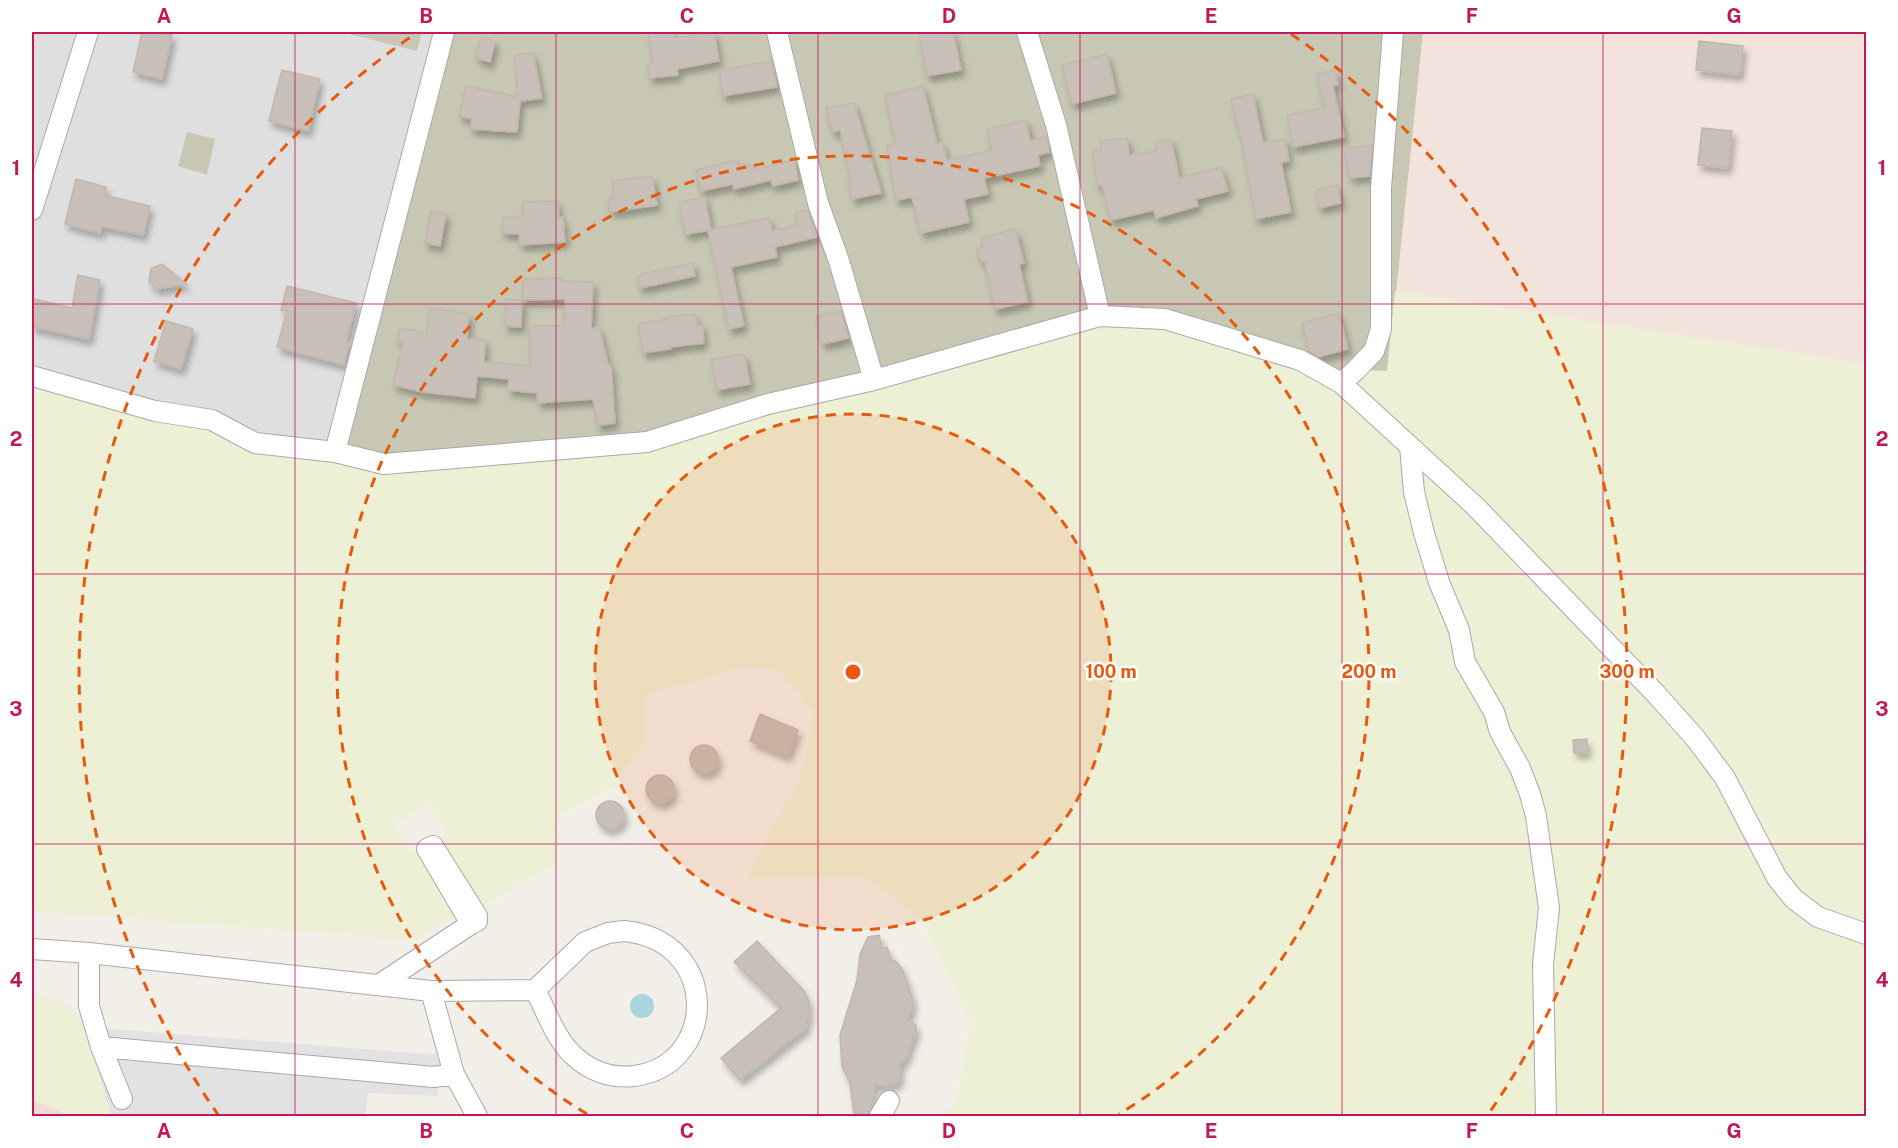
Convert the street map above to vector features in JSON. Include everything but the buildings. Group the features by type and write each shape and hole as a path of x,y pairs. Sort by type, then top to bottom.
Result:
{"street":[{"path":"32,210 88,32"},
{"path":"335,452 444,32"},
{"path":"777,32 818,203 839,261 874,381"},
{"path":"1027,32 1056,125 1100,316"},
{"path":"1341,383 1374,351 1382,329 1381,188 1393,32"},
{"path":"32,376 155,411 212,420 255,443 335,452 384,464 647,442 768,404 874,381 1100,316 1166,319 1300,360 1341,383 1526,556 1696,739 1725,778 1777,878 1794,899 1818,917 1866,934"},
{"path":"1410,446 1414,492 1424,533 1438,582 1459,630 1465,662 1494,712 1500,732 1527,786 1536,816 1549,908 1543,964 1546,1116"},
{"path":"380,984 471,924"},
{"path":"32,949 89,953 431,991 535,990 585,942 608,933 639,932 663,942 684,961 695,987 696,1016 686,1042 667,1063 641,1075 611,1076 586,1066 570,1052 561,1040 535,990"},
{"path":"89,953 88,1006 101,1047 122,1099"},
{"path":"431,991 454,1074 477,1116"},
{"path":"101,1047 434,1077 454,1074"}],"shaded area":[{"path":"32,32 444,32 335,452 255,443 32,377"},
{"path":"341,32 422,32 417,51"},
{"path":"444,32 1423,32 1388,371 1334,370 647,442 384,464 335,452"},
{"path":"1423,32 1866,32 1866,364 1395,291"},
{"path":"187,132 215,139 207,175 178,166"},
{"path":"1395,291 1866,364 1866,1116 943,1116 957,1099 970,1021 922,920 866,877 747,878 770,830 799,783 815,712 777,669 744,667 645,695 644,741 615,786 555,817 558,863 482,906 435,840 446,833 428,804 394,825 412,854 421,849 460,914 416,940 32,911 32,377 155,411 255,443 371,456 647,442 1100,316 1165,319 1334,370 1387,371"},
{"path":"32,998 62,1000 86,1027 111,1116 68,1116 55,1108 32,1100"},
{"path":"86,1027 441,1055 438,1096 368,1093 365,1116 111,1116"},
{"path":"32,1100 55,1108 68,1116 32,1116"}],"water":[{"path":"642,994 647,995 653,1001 653,1011 647,1017 642,1018 637,1017 631,1011 630,1006 631,1001 637,995"}]}
